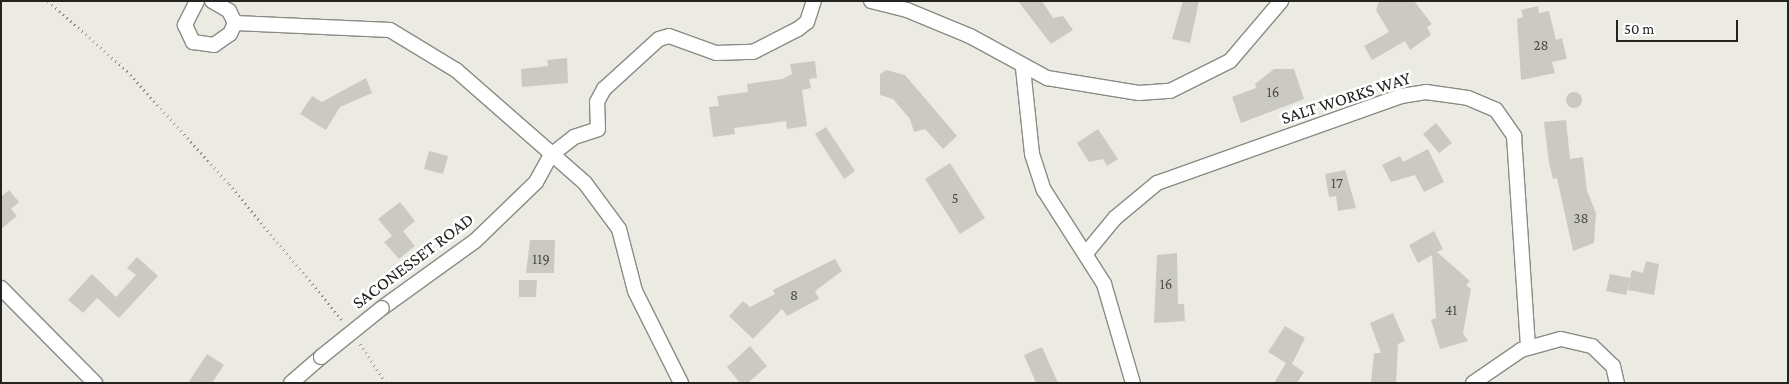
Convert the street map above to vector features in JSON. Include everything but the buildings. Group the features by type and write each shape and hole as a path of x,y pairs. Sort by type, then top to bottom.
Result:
{"street":[{"path":"197,1 186,25 193,42 214,45 230,34 235,23"},
{"path":"212,1 229,12 235,23"},
{"name":"SACONESSET ROAD","path":"294,382 321,357 382,308 475,241 536,182 551,155 574,137 598,129 597,102 604,89 658,39 669,36 716,53 753,52 798,29 807,22 814,1"},
{"path":"871,1 970,36 1023,68 1047,78 1105,89 1170,91 1230,61 1281,1"},
{"path":"235,23 390,30 456,70 585,183 619,229 636,290 681,383"},
{"path":"1023,68 1032,154 1044,190 1057,215 1087,252 1104,284 1133,383"},
{"name":"SALT WORKS WAY","path":"1087,252 1115,218 1157,183 1400,96 1426,92 1468,98 1496,110 1514,136 1528,347"},
{"path":"1,288 95,383"},
{"path":"1472,383 1528,347 1561,339 1592,346 1613,366 1617,383"}],"path":[{"path":"48,1 127,71 229,184 350,330"},
{"path":"355,337 386,383"}]}
